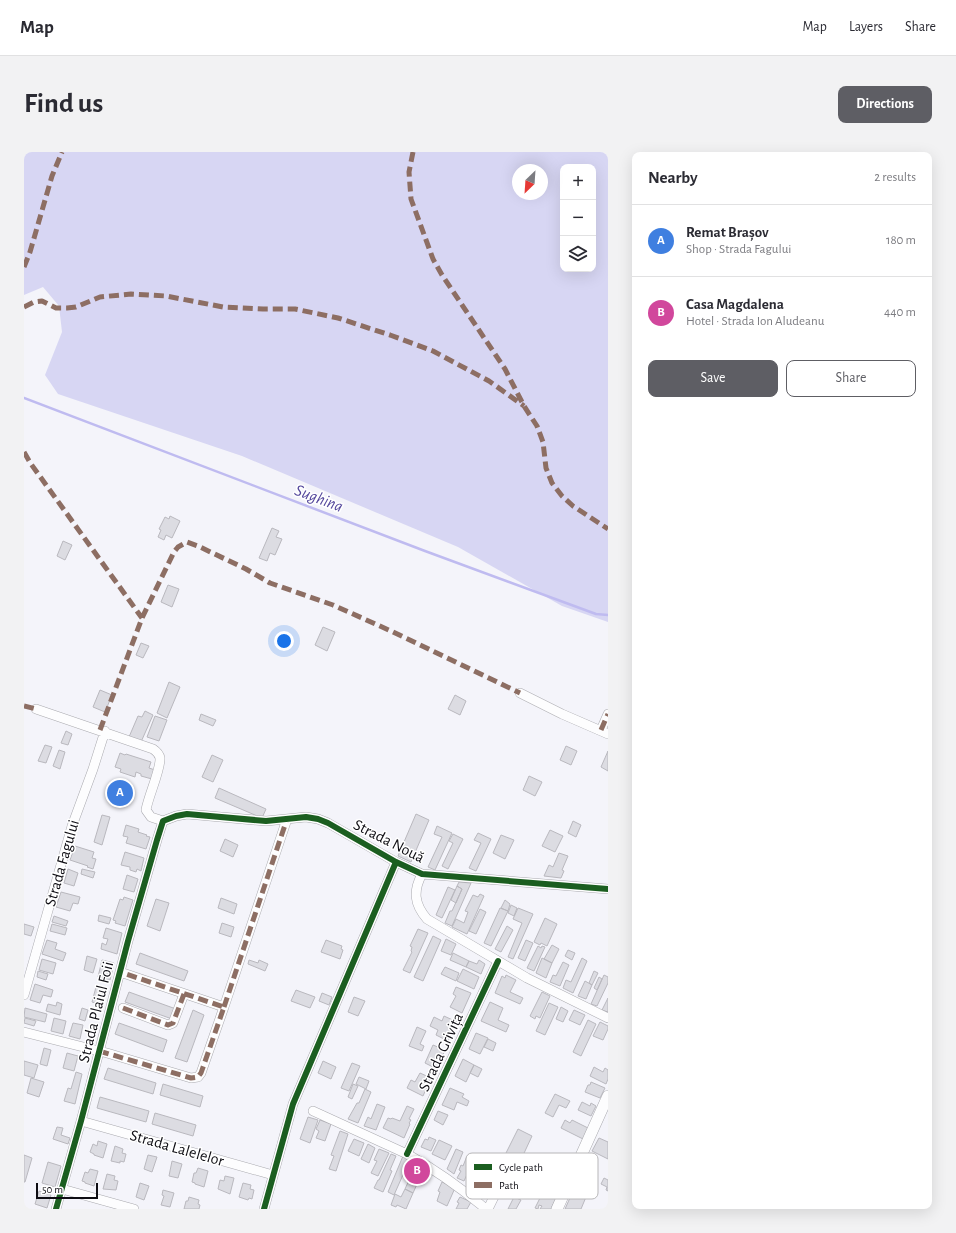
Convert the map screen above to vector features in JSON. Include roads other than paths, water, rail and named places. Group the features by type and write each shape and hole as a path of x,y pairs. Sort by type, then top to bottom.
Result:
{"main road":[{"path":"582,1153 608,1096"},
{"path":"557,1209 562,1199"}],"street":[{"path":"520,693 562,714 604,732 608,714"},
{"path":"36,709 152,748 158,752 160,757 159,764 146,810 151,817 163,822"},
{"name":"Strada Fagului","path":"24,995 72,826 93,769 104,732"},
{"name":"Strada Nouă","path":"163,822 176,816 187,814 266,821 306,817 318,819 328,823 396,862 422,874 608,889"},
{"path":"24,1032 99,1051 191,1078 198,1077 201,1073 224,1007 287,819"},
{"name":"Strada Plaiul Foii","path":"56,1209 120,972 163,822"},
{"path":"264,1209 293,1104 396,862"},
{"path":"422,874 417,884 416,896 421,912 435,924 527,978 608,1018"},
{"name":"Strada Grivița","path":"408,1154 498,961"},
{"path":"120,972 224,1007"},
{"path":"123,1008 171,1025 184,994"},
{"path":"313,1112 408,1154 447,1178 466,1193"},
{"name":"Strada Lalelelor","path":"81,1121 273,1175"},
{"path":"62,1189 134,1209"},
{"path":"474,1199 487,1209 492,1199"}],"waterway":[{"name":"Sughina","path":"24,398 425,551 596,614 608,615"}],"place":[{"name":"Remat Brașov","path":"120,793"},
{"name":"Casa Magdalena","path":"417,1171"}]}
